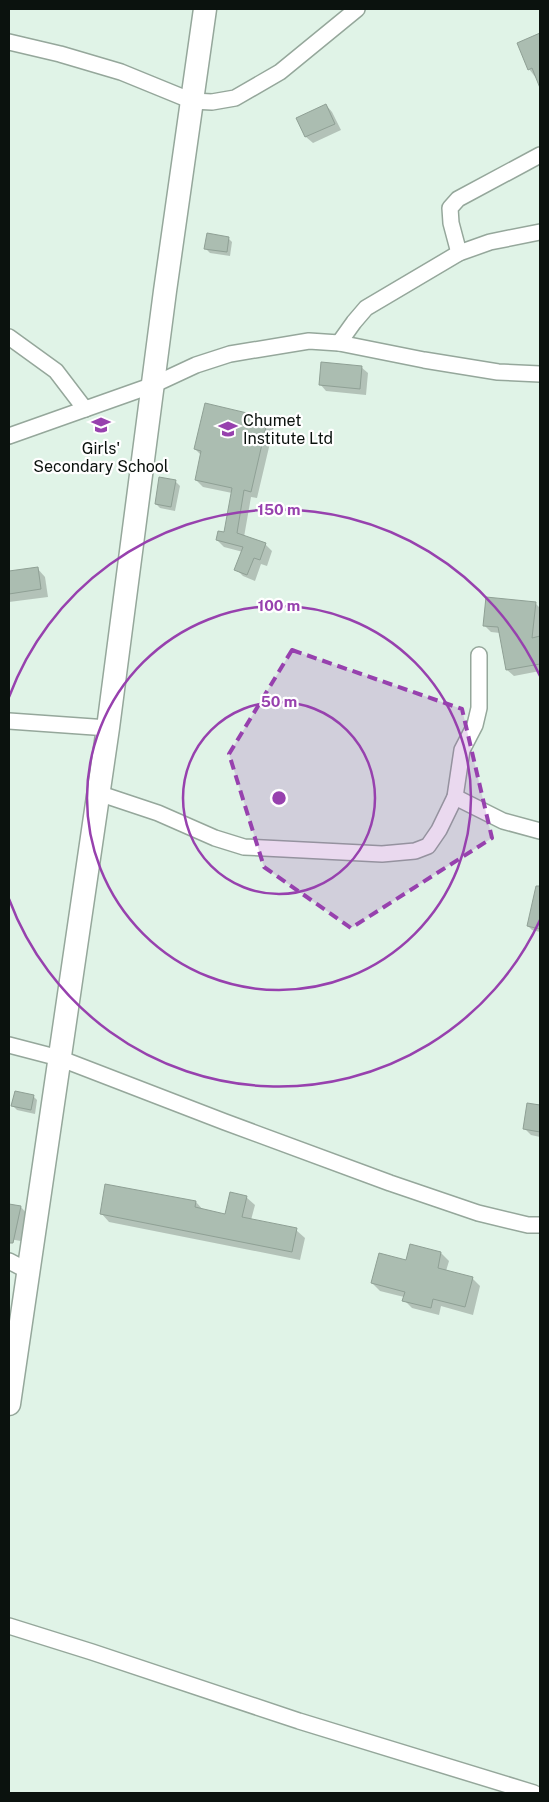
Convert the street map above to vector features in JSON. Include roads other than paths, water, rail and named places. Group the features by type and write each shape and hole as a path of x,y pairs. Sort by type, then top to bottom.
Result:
{"main road":[{"path":"9,1404 18,1266 59,1058 108,728 205,9"}],"street":[{"path":"9,42 60,54 121,72 192,101 212,102 235,98 280,72 357,9"},
{"path":"459,252 451,223 450,208 458,199 540,155"},
{"path":"339,343 366,308 459,252 490,242 540,232"},
{"path":"9,337 56,371 86,409"},
{"path":"9,436 153,385 196,365 230,354 309,341 339,343 433,362 498,372 540,374"},
{"path":"98,793 158,813 215,838 244,847 382,854 415,851 428,846 439,830 455,797 462,750 475,725 479,708 479,655"},
{"path":"9,722 108,728"},
{"path":"455,797 503,821 540,831"},
{"path":"9,1045 59,1058 390,1183 478,1213 528,1225 540,1225"},
{"path":"9,1626 299,1721 534,1793"}],"place":[{"name":"Girls' Secondary School","path":"101,425"},
{"name":"Chumet Institute Ltd","path":"228,429"}]}
